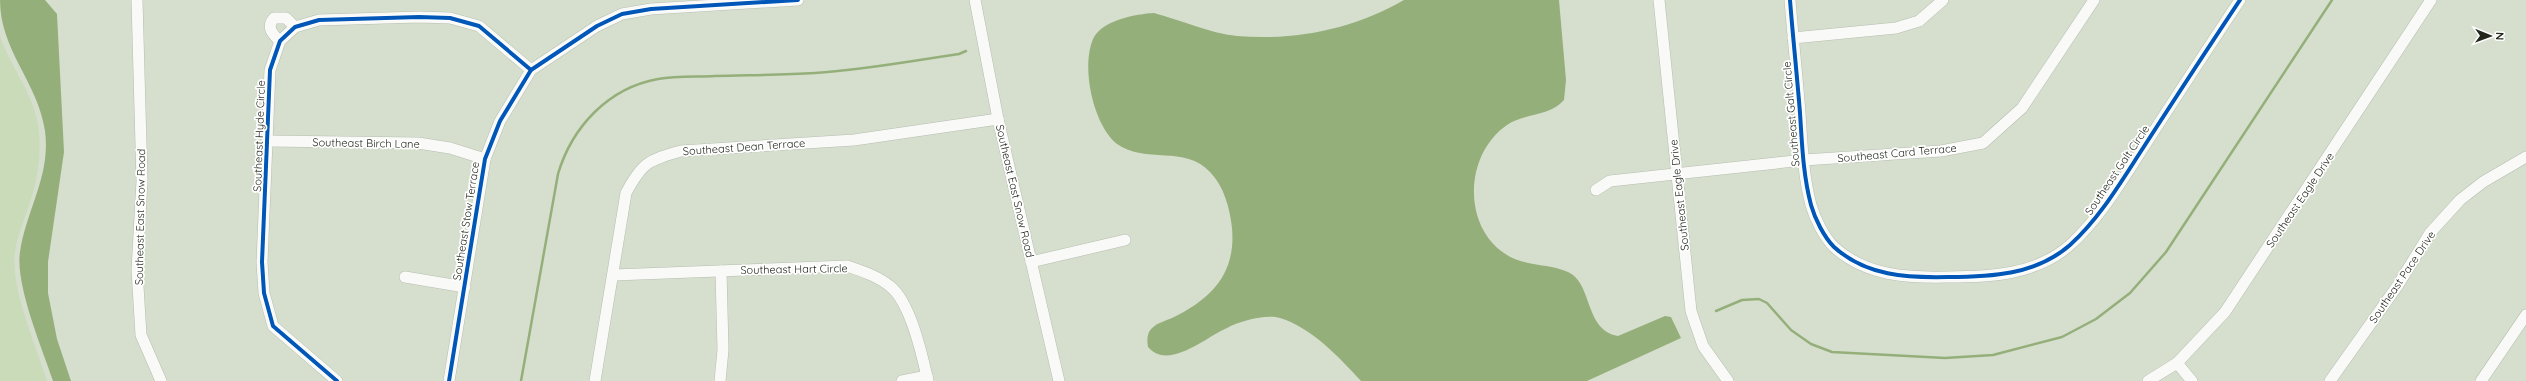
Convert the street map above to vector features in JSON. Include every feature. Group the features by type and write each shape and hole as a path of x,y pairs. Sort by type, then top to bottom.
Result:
{"street":[{"name":"Southeast East Snow Road","path":"137,0 142,181 137,277 141,335 161,381"},
{"name":"Southeast Stow Terrace","path":"449,381 485,159 500,121 531,70 590,30 622,14 651,9 798,0"},
{"name":"Southeast East Snow Road","path":"975,0 998,119 1059,381"},
{"name":"Southeast Eagle Drive","path":"1659,0 1691,311 1703,346 1726,380"},
{"name":"Southeast Galt Circle","path":"1790,0 1804,160 1811,205 1822,230 1833,246 1853,261 1873,271 1895,276 1986,277 2036,266 2068,247 2100,213 2240,0"},
{"path":"1793,38 1896,28 1919,20 1943,0"},
{"name":"Southeast Card Terrace","path":"1596,190 1610,181 1804,160 1941,151 1983,143 2022,108 2094,0"},
{"name":"Southeast Eagle Drive","path":"2148,381 2177,363 2226,312 2431,0"},
{"path":"280,42 271,32 270,27 274,18 286,18 295,27"},
{"name":"Southeast Hyde Circle","path":"337,381 273,326 264,293 262,262 269,141 270,70 280,42 295,27 319,20 450,18 479,26 531,70"},
{"name":"Southeast Dean Terrace","path":"595,381 614,274 620,219 626,193 637,172 654,158 681,151 854,140 998,119"},
{"name":"Southeast Birch Lane","path":"269,141 418,143 450,148 485,159"},
{"name":"Southeast Pace Drive","path":"2330,381 2398,285 2430,233 2460,200 2482,182 2526,157"},
{"path":"1031,262 1125,240"},
{"name":"Southeast Hart Circle","path":"614,274 847,266 873,275 892,288 907,311 928,379"},
{"path":"720,381 723,350 721,271"},
{"path":"405,277 465,287"},
{"path":"2480,381 2526,315"},
{"path":"2177,363 2192,381"},
{"path":"902,381 928,379"}],"shaded area":[{"path":"0,0 45,0 57,14 64,152 48,262 48,293 57,339 71,381 53,381 25,299 20,266 20,252 27,222 41,178 46,147 45,131 41,113 35,97 12,51 6,35"},
{"path":"1404,0 1559,0 1566,80 1564,100 1551,109 1521,118 1507,125 1493,138 1483,153 1477,171 1474,189 1475,207 1481,225 1490,240 1504,253 1511,257 1527,263 1560,269 1568,272 1576,278 1582,286 1599,325 1607,332 1618,336 1665,316 1671,317 1681,338 1587,381 1361,381 1344,362 1314,336 1292,323 1274,317 1253,319 1232,325 1187,350 1176,354 1166,355 1156,353 1148,347 1148,334 1154,326 1188,310 1211,292 1219,282 1226,270 1230,258 1232,244 1231,221 1223,191 1210,172 1200,164 1189,159 1152,155 1128,150 1117,144 1109,135 1101,123 1091,94 1088,63 1094,37 1105,26 1113,22 1138,15 1154,13 1206,29 1237,36 1281,37 1324,31 1365,19"},
{"path":"0,36 9,58 31,102 38,125 40,146 37,176 17,240 14,266 20,299 47,381 0,381"}],"waterway":[{"path":"1716,311 1742,300 1759,299 1767,303 1791,330 1811,344 1832,352 1945,358 1993,355 2062,337 2096,319 2130,293 2166,252 2332,0"},
{"path":"521,381 558,174 572,141 594,112 608,101 623,91 658,79 833,72 959,54 966,51"}],"cycle path":[{"path":"449,381 485,159 500,121 531,70 597,26 622,14 651,9 798,0"},
{"path":"1790,0 1802,147 1808,194 1820,228 1834,247 1846,257 1873,270 1902,276 1917,277 1964,277 1996,275 2012,272 2042,263 2057,255 2070,245 2092,222 2110,198 2240,0"},
{"path":"337,381 273,326 264,293 262,262 270,70 280,41 295,27 319,20 419,17 450,18 479,26 531,70"}]}
